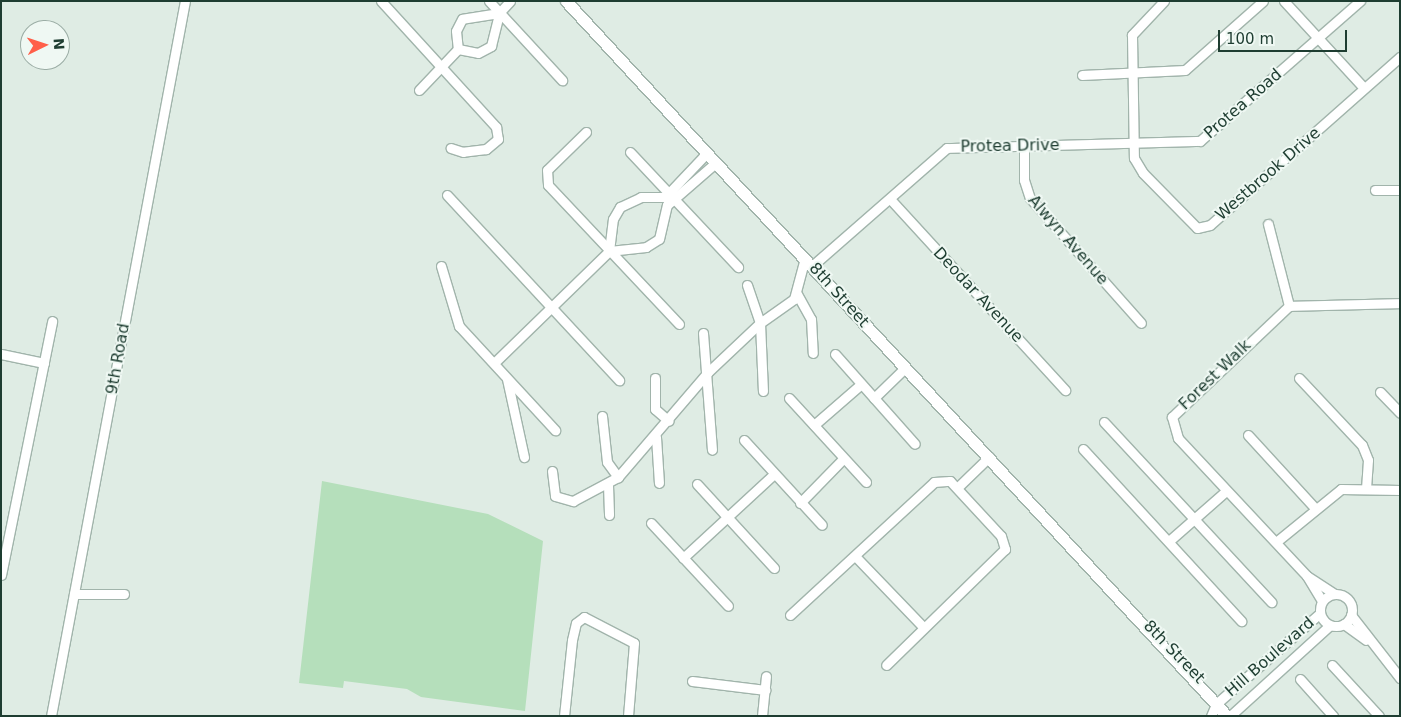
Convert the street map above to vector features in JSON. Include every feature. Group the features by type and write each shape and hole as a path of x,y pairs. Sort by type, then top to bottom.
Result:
{"street":[{"name":"9th Road","path":"51,716 185,1"},
{"path":"381,1 496,127 498,137 476,152 451,148"},
{"path":"489,1 562,80"},
{"path":"458,49 478,53 490,46 499,13 510,1"},
{"name":"8th Street","path":"566,1 704,156 809,262 905,368 1231,715"},
{"name":"Westbrook Drive","path":"1164,1 1134,31 1132,144 1143,173 1191,225 1206,227 1400,57"},
{"path":"1082,75 1185,70 1263,1"},
{"path":"1284,1 1364,88"},
{"name":"Protea Road","path":"1132,144 1193,142 1208,137 1360,1"},
{"path":"418,90 458,49 456,30 462,19 499,13"},
{"path":"586,132 547,170 546,178 609,252 679,324"},
{"name":"Protea Drive","path":"809,262 890,200 947,148 1132,144"},
{"name":"Alwyn Avenue","path":"1024,145 1024,180 1030,198 1142,323"},
{"path":"630,152 670,197 738,267"},
{"path":"494,363 609,252 653,245 664,233 665,209 670,197 704,156"},
{"path":"609,252 613,219 620,207 632,199 670,197 713,165"},
{"path":"1375,190 1400,190"},
{"path":"447,195 551,310 619,380"},
{"name":"Deodar Avenue","path":"890,200 1066,390"},
{"path":"1268,224 1289,306 1400,303"},
{"path":"552,471 555,496 562,500 576,500 608,485 618,477 656,437 708,372 760,323 797,294 809,262"},
{"path":"441,266 459,326 555,430"},
{"path":"747,284 760,323 763,391"},
{"path":"797,294 811,319 813,353"},
{"name":"Forest Walk","path":"1289,306 1172,417 1178,438 1307,576 1322,601"},
{"path":"1,575 52,321"},
{"path":"703,332 708,372 712,450"},
{"path":"1,354 44,363"},
{"path":"835,354 915,444"},
{"path":"874,398 905,368"},
{"path":"507,378 524,457"},
{"path":"655,378 655,409 669,421"},
{"path":"1299,378 1362,445 1368,460 1366,487"},
{"path":"814,425 860,384"},
{"path":"1380,392 1400,413"},
{"path":"789,398 843,460 866,482"},
{"path":"602,416 607,462 618,477"},
{"path":"1104,422 1191,520 1271,602"},
{"path":"1248,435 1316,508"},
{"path":"656,437 659,483"},
{"path":"744,440 773,475 822,525"},
{"path":"1084,449 1241,621"},
{"path":"959,486 989,457"},
{"path":"800,503 843,460"},
{"path":"683,558 773,475"},
{"path":"790,615 934,482 944,479 959,486 1001,536 1005,549 886,665"},
{"path":"697,484 729,516 774,568"},
{"path":"608,485 609,515"},
{"path":"1276,542 1341,489 1366,487 1400,490"},
{"path":"1169,541 1226,491"},
{"path":"651,523 728,606"},
{"path":"855,556 923,627"},
{"name":"Forest Walk","path":"1307,576 1335,594"},
{"path":"74,594 124,594"},
{"path":"1372,645 1344,624 1329,626 1319,614 1322,601 1335,594 1348,600 1351,615 1372,645 1399,677"},
{"name":"Hill Boulevard","path":"1219,702 1266,658 1319,614"},
{"path":"1344,624 1351,615"},
{"path":"564,716 572,640 576,623 584,617 634,643 628,716"},
{"name":"Hill Boulevard","path":"1231,715 1329,626"},
{"path":"1300,629 1311,642"},
{"path":"1266,658 1278,672"},
{"path":"1332,665 1379,716"},
{"path":"762,716 766,676"},
{"path":"1300,679 1333,716"},
{"path":"692,681 765,690"},
{"path":"1211,716 1219,702"}],"green space":[{"path":"322,481 488,514 543,541 525,711 421,697 407,689 344,681 343,688 299,683"}]}
